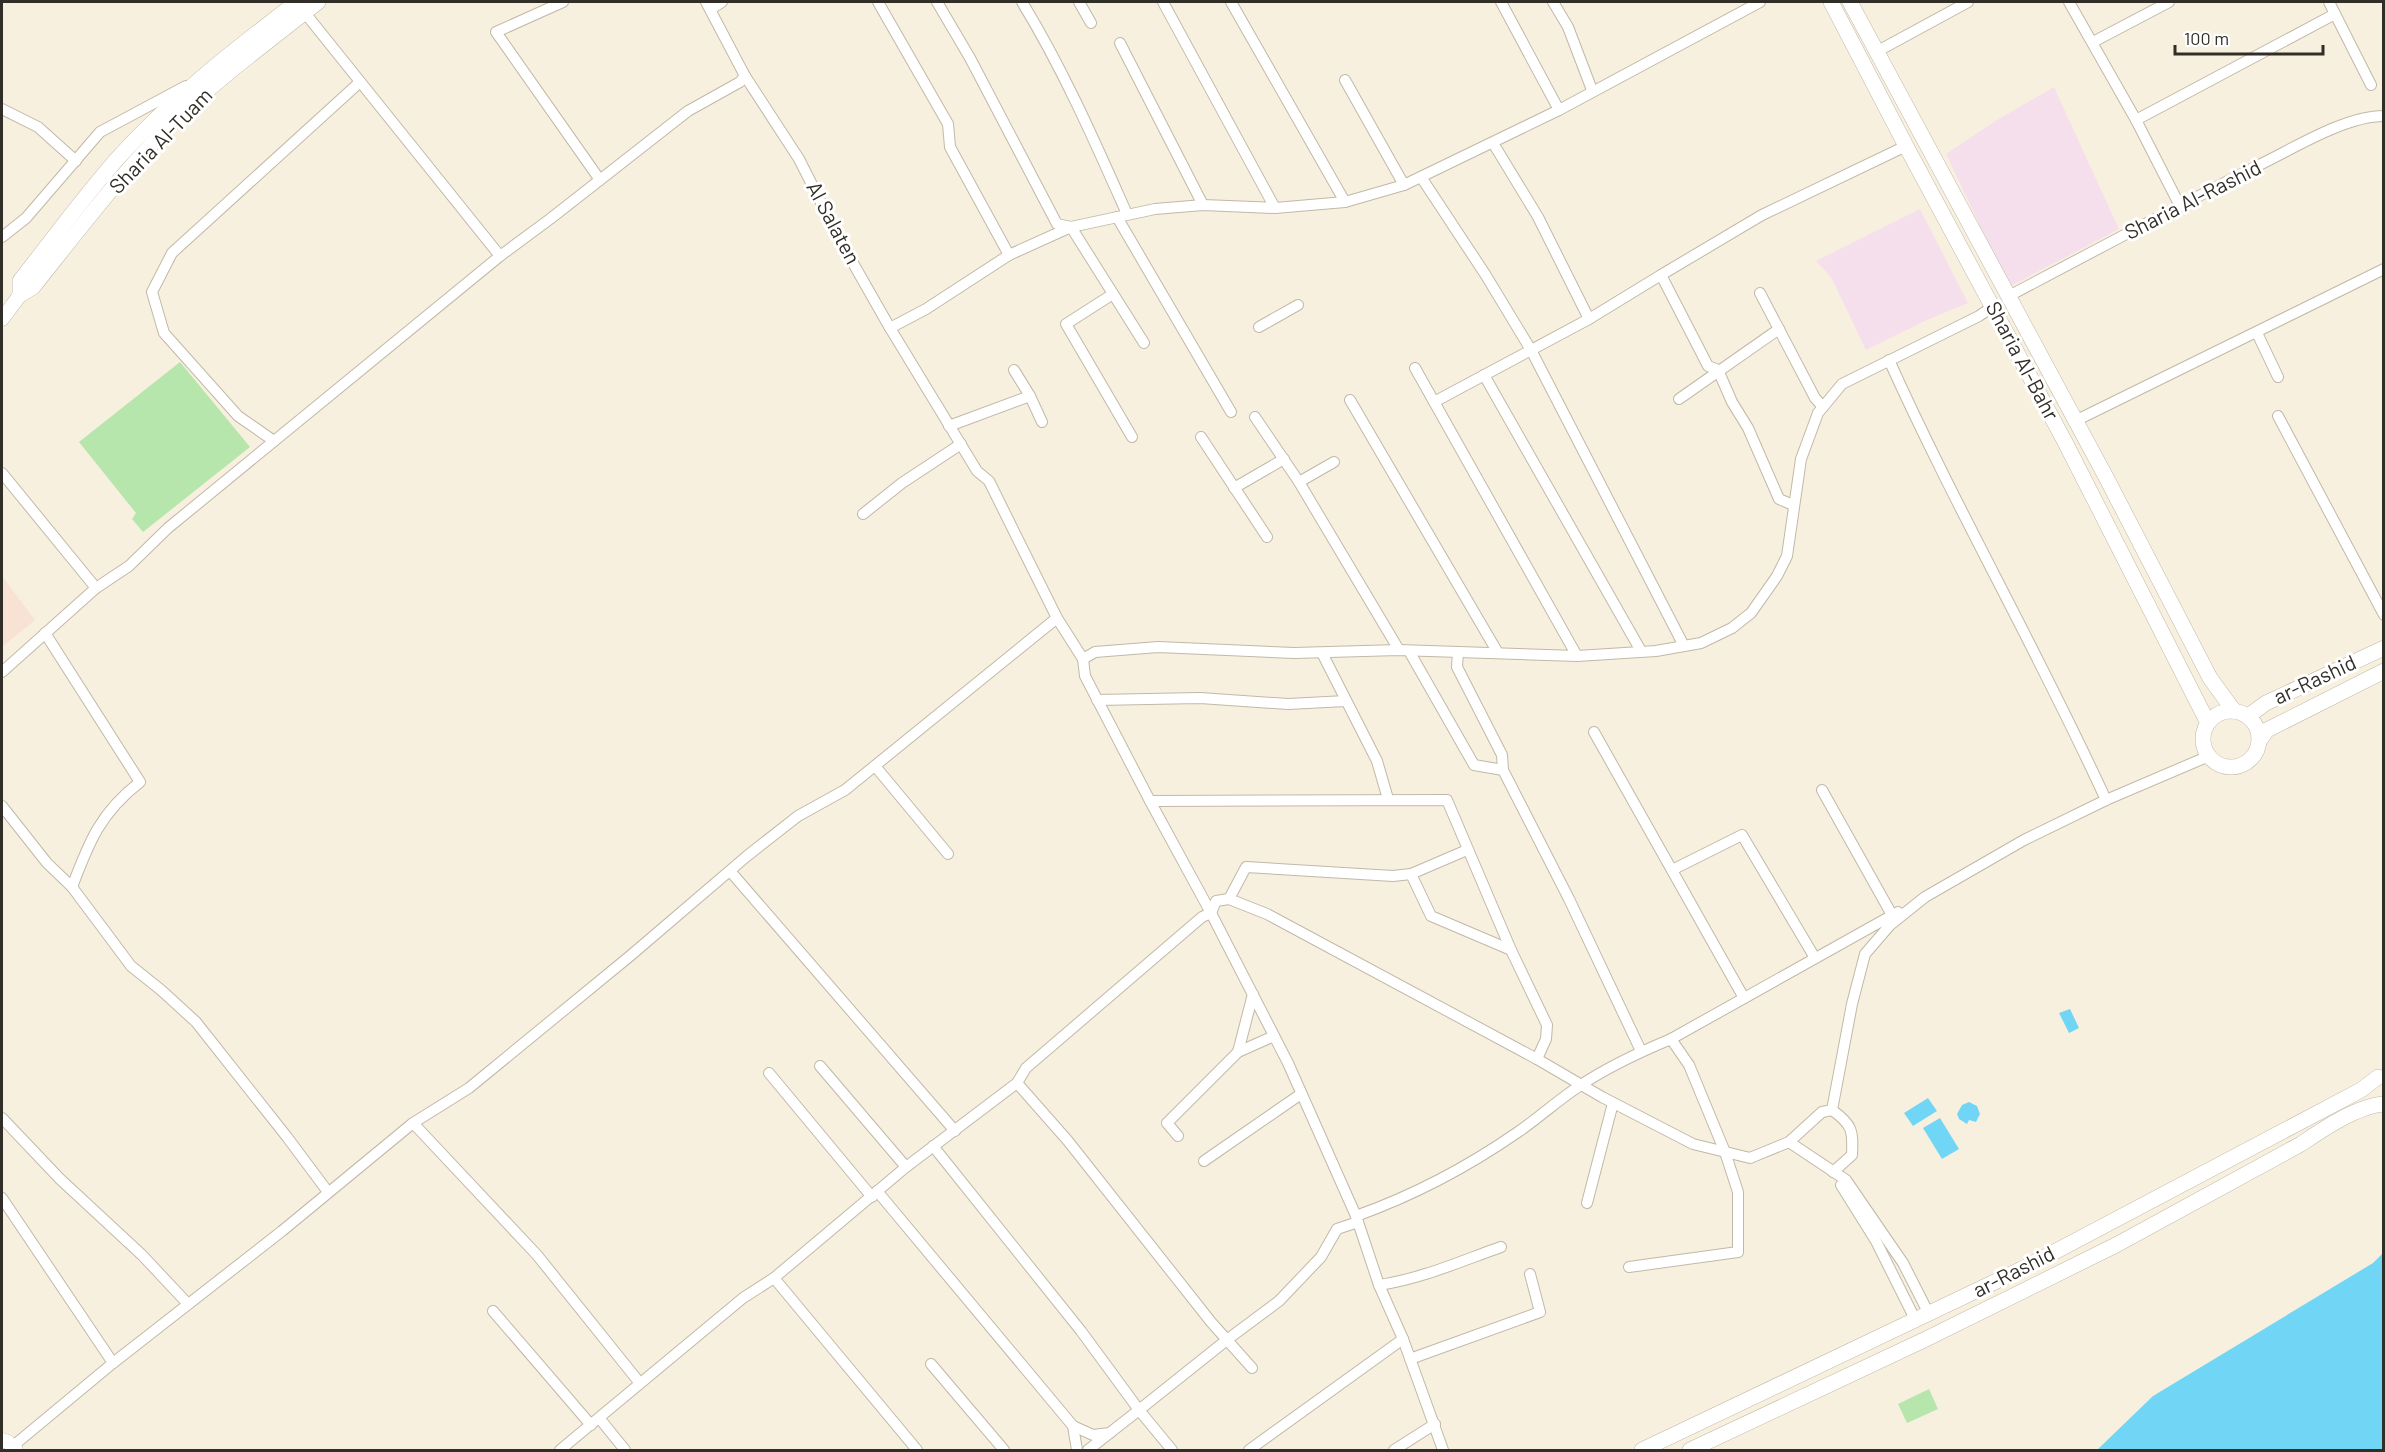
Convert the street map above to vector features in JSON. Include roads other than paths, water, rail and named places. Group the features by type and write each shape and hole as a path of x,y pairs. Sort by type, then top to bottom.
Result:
{"main road":[{"name":"Sharia Al-Tuam","path":"20,295 20,281 78,205 118,158 196,81 299,5 318,2"},
{"name":"Sharia Al-Bahr","path":"1831,2 2065,442 2208,723"},
{"name":"Sharia Al-Bahr","path":"1850,2 2210,678 2241,713"},
{"name":"Sharia Al-Tuam","path":"20,295 33,287 122,178 169,126 299,5"},
{"path":"1940,210 1956,201"},
{"name":"ar-Rashid","path":"2241,713 2384,648"},
{"name":"ar-Rashid","path":"2260,740 2267,730 2384,671"},
{"path":"2224,711 2241,713 2254,723 2260,740 2251,759 2238,766 2223,765 2209,756 2203,740 2208,723 2224,711"},
{"name":"ar-Rashid","path":"1642,1450 1922,1318 2158,1198 2361,1090 2378,1077"},
{"name":"ar-Rashid","path":"1690,1450 1924,1340 2116,1245 2324,1129 2365,1108 2384,1104"}],"street":[{"path":"563,2 496,32 600,180"},
{"path":"708,5 722,2"},
{"path":"878,2 948,124 950,147 1009,255"},
{"path":"937,2 975,68 1057,225 1071,227 1144,343"},
{"path":"1022,2 1039,29 1090,130 1122,215 1231,412"},
{"path":"1078,2 1091,23"},
{"path":"1163,2 1275,208"},
{"path":"1231,2 1345,202"},
{"path":"1501,2 1559,110"},
{"path":"1553,2 1568,27 1592,90"},
{"path":"890,328 926,309 1009,255 1071,227 1122,215 1203,205 1275,208 1345,202 1404,185 1559,110 1592,90 1760,2"},
{"path":"1876,52 1968,2"},
{"path":"2069,2 2136,120 2180,206"},
{"path":"2093,42 2169,2"},
{"path":"2329,2 2371,85"},
{"path":"299,5 500,256"},
{"name":"Al Salaten","path":"708,5 746,76 799,159 841,242 890,328 977,471 989,481 1057,618 1083,658 1085,676 1097,700 1253,994 1302,1094 1357,1219 1378,1285 1410,1359 1443,1450"},
{"path":"2136,120 2335,14"},
{"path":"1120,43 1203,205"},
{"path":"2,672 96,588 129,566 168,528 500,256 688,111 740,82 746,76"},
{"path":"1345,80 1404,185"},
{"path":"2,237 27,218 100,132 196,81"},
{"path":"274,441 238,416 164,333 152,292 172,253 360,82"},
{"path":"2,109 38,127 76,161"},
{"name":"Sharia Al-Rashid","path":"2007,297 2180,206 2327,133 2354,121 2384,116"},
{"path":"1493,143 1538,217 1589,319"},
{"path":"1434,402 1589,319 1762,215 1906,146"},
{"path":"1421,177 1532,350 1684,646"},
{"path":"2075,421 2384,269"},
{"path":"1660,275 1708,366 1718,370 1732,402 1748,428 1779,499 1793,505"},
{"path":"1760,293 1815,398 1823,407"},
{"path":"1113,294 1066,324 1131,437"},
{"name":"Sharia Al-Tuam","path":"2,319 20,295"},
{"path":"1259,327 1298,305"},
{"path":"1083,658 1095,652 1158,647 1322,653 1404,650 1577,656 1656,651 1715,637 1751,613 1778,576 1786,556 1801,459 1818,413 1842,384 1979,316 1992,307"},
{"path":"1679,399 1779,329"},
{"path":"2257,333 2278,377"},
{"path":"1889,360 1927,445 1955,495 2069,719 2106,800"},
{"path":"1415,368 1577,656"},
{"path":"1014,370 1042,422"},
{"path":"1484,375 1641,651"},
{"path":"949,426 1030,396"},
{"path":"1350,400 1498,653"},
{"path":"2278,416 2384,615"},
{"path":"1256,417 1299,482 1474,765 1503,770"},
{"path":"1201,437 1268,537"},
{"path":"863,514 902,483 961,444"},
{"path":"1234,488 1284,459"},
{"path":"1299,482 1334,462"},
{"path":"2,473 96,588"},
{"path":"10,1445 282,1231 413,1123 469,1088 798,816 844,790 1057,618"},
{"path":"45,633 140,782 111,807 93,834 72,887"},
{"path":"1458,652 1457,667 1502,754 1503,770 1569,899 1641,1051"},
{"path":"1322,653 1377,761 1388,799"},
{"path":"1097,700 1200,698 1288,704 1346,701"},
{"path":"1594,732 1744,998"},
{"path":"1088,1450 1228,1338 1279,1301 1321,1257 1337,1229 1456,1169 1517,1132 1580,1085 1641,1051 1671,1039 2024,840 2106,800 2209,756"},
{"path":"875,766 948,854"},
{"path":"1822,790 1892,915"},
{"path":"1150,801 1447,800 1511,950 1547,1025 1546,1039 1537,1059"},
{"path":"2,806 47,863 72,887 131,966 196,1022 328,1192"},
{"path":"1672,870 1742,835 1815,958"},
{"path":"1230,899 1246,867 1393,876 1411,874 1467,850"},
{"path":"730,871 955,1131"},
{"path":"1411,874 1431,916 1511,950"},
{"path":"1832,1110 1852,1004 1865,954 1890,925 1925,897"},
{"path":"560,1450 633,1392 639,1382 715,1324 743,1298 774,1278 906,1167 1017,1083 1026,1068 1202,917 1211,914 1216,901 1230,899 1267,914 1537,1059 1613,1103 1693,1144 1750,1158 1789,1142 1822,1113 1832,1110"},
{"path":"1238,1052 1253,994"},
{"path":"1178,1136 1167,1123 1238,1052 1274,1036"},
{"path":"1629,1267 1738,1252 1738,1192 1725,1152 1689,1065 1671,1039"},
{"path":"820,1066 906,1167"},
{"path":"769,1073 1073,1426 1093,1435 1110,1433"},
{"path":"1017,1083 1068,1141 1211,1322 1228,1338 1252,1368"},
{"path":"1204,1161 1302,1094"},
{"path":"1587,1203 1613,1103"},
{"path":"1832,1110 1845,1119 1853,1132 1852,1155 1833,1172"},
{"path":"2,1118 60,1179 142,1255 188,1304"},
{"path":"413,1123 537,1255 639,1382"},
{"path":"1789,1142 1846,1180 1903,1263 1922,1318"},
{"path":"933,1146 1081,1331 1139,1410 1172,1450"},
{"path":"2,1198 113,1363"},
{"path":"1378,1285 1400,1282 1501,1247"},
{"path":"1410,1359 1540,1312 1530,1274"},
{"path":"774,1278 917,1450"},
{"path":"493,1311 595,1422 625,1450"},
{"path":"1249,1450 1402,1339"},
{"path":"931,1364 1005,1450"},
{"path":"1394,1450 1435,1424"},
{"path":"1073,1426 1077,1450"}],"water":[{"path":"2070,1009 2079,1028 2069,1033 2059,1013"},
{"path":"1928,1098 1937,1111 1913,1126 1904,1113"},
{"path":"1969,1102 1977,1106 1980,1114 1976,1122 1969,1120 1967,1124 1959,1119 1957,1114 1962,1105"},
{"path":"1940,1118 1959,1149 1942,1159 1923,1128"},
{"path":"2383,1253 2383,1450 2097,1450 2153,1396 2373,1263"}]}
